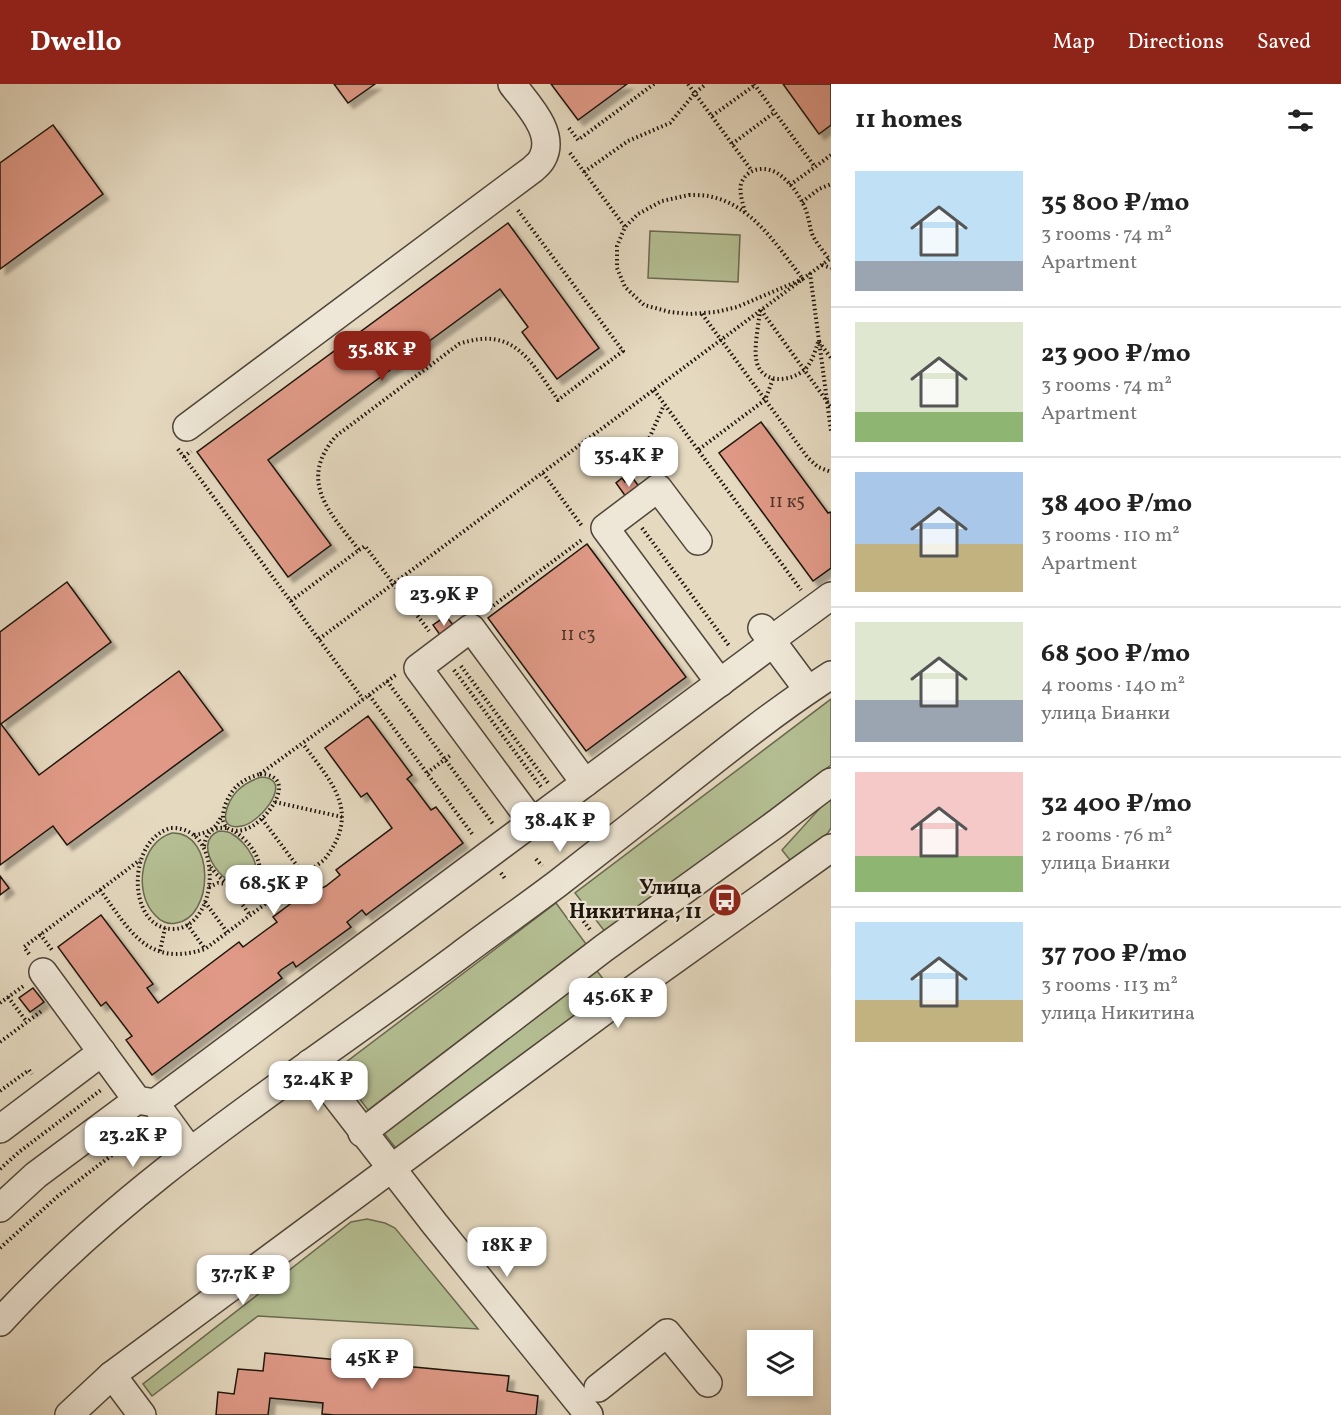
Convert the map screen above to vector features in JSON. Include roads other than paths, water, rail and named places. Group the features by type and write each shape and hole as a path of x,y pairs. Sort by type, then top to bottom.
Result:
{"street":[{"path":"186,442 542,160 547,139 541,123 512,84"},
{"path":"698,542 658,488 604,528 619,568 677,646 720,683"},
{"path":"0,1208 36,1175 146,1102 720,683 769,637 818,597"},
{"path":"532,822 418,668 439,644 471,628 585,783"},
{"path":"769,637 808,690"},
{"path":"0,1322 33,1285 71,1250 190,1151 556,885 725,752 831,675"},
{"path":"362,1132 604,948 831,782"},
{"path":"69,1415 112,1375 634,988 827,849"},
{"path":"42,972 102,1052 190,1151"},
{"path":"0,1129 102,1052"},
{"path":"310,1063 362,1132 589,1415"},
{"path":"598,1388 668,1333 708,1383"},
{"path":"112,1375 141,1415"}],"place":[{"name":"Улица Никитина, 11","path":"725,900"}]}
